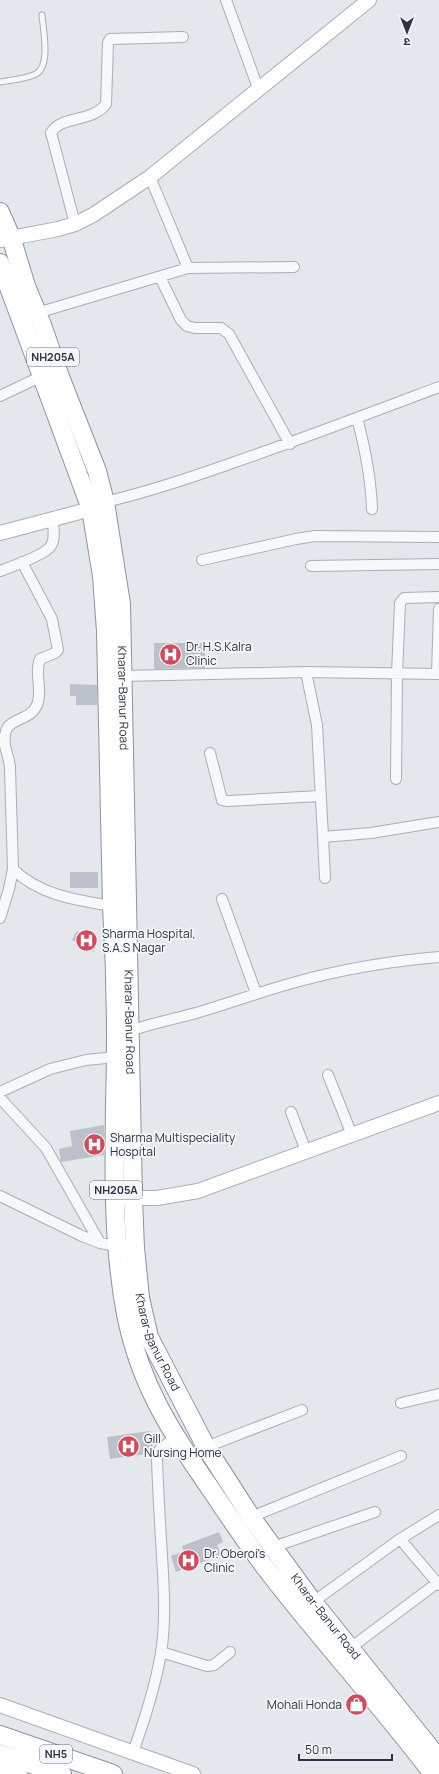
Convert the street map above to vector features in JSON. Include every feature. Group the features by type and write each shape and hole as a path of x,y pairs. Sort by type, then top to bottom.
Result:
{"highway":[{"name":"Kharar-Banur Road","path":"0,212 5,239 37,313 97,472 98,506 121,604 130,1031 124,1198 126,1248 149,1337 206,1447 251,1517 273,1547 307,1607 349,1649 439,1759"},
{"name":"NH205A","path":"1,269 26,330 42,376 98,506 106,631 114,942 116,1057 114,1157 124,1198"},
{"name":"NH205A","path":"126,1248 119,1272 126,1315 141,1369 155,1402 176,1438 266,1570 307,1607 433,1774"},
{"name":"NH5","path":"0,1734 113,1774"},
{"name":"NH5","path":"0,1754 62,1774"}],"street":[{"path":"226,0 258,88"},
{"path":"5,239 39,233 75,224 93,215 150,178 258,88 369,0"},
{"path":"75,224 51,133 54,128 60,125 96,114 106,104 108,43 110,39 183,37"},
{"path":"150,178 188,268"},
{"path":"37,313 188,268 294,267"},
{"path":"160,277 181,320 187,326 195,328 221,328 229,334 290,444"},
{"path":"0,396 42,376"},
{"path":"0,533 98,506 188,478 290,444 439,387"},
{"path":"357,418 368,466 372,509"},
{"path":"0,571 43,552 50,547 53,542 53,519"},
{"path":"202,560 315,536 439,537"},
{"path":"0,918 9,889 13,869 10,769 8,754 2,745 8,726 30,713 37,704 39,697 38,664 40,659 55,653 58,650 52,620 22,562"},
{"path":"311,566 439,564"},
{"path":"396,779 397,674 400,603 404,598 439,597"},
{"path":"123,676 306,672 438,674 439,609"},
{"path":"306,672 317,725 325,878"},
{"path":"210,753 222,800 228,801 320,796"},
{"path":"323,837 371,834 439,822"},
{"path":"13,869 23,879 46,892 112,906"},
{"path":"222,899 256,994"},
{"path":"130,1031 146,1025 207,1010 297,982 397,960 439,956"},
{"path":"0,1092 50,1068 86,1060 116,1057"},
{"path":"328,1075 352,1135"},
{"path":"0,1098 46,1148 100,1243"},
{"path":"124,1198 178,1195 198,1191 439,1102"},
{"path":"291,1112 306,1151"},
{"path":"0,1196 100,1243 126,1248"},
{"path":"401,1403 439,1394"},
{"path":"206,1447 302,1410"},
{"path":"133,1752 148,1708 161,1652 164,1593 156,1459 160,1449 176,1438"},
{"path":"251,1517 401,1456"},
{"path":"273,1547 375,1512"},
{"path":"307,1607 400,1539 439,1515"},
{"path":"349,1649 438,1584 400,1539"},
{"path":"161,1652 207,1666 214,1665 230,1652"},
{"path":"0,1705 193,1774"},
{"path":"0,1767 20,1774"}],"lane":[{"path":"0,82 31,76 44,68 45,60 42,15"}],"building":[{"path":"154,643 205,643 205,668 154,669"},
{"path":"70,684 97,685 97,705 76,705 76,696 70,696"},
{"path":"70,872 98,872 98,888 70,888"},
{"path":"77,931 98,943 93,952 72,940"},
{"path":"104,1125 104,1155 61,1162 59,1149 72,1146 70,1131"},
{"path":"150,1431 153,1449 152,1453 110,1459 107,1437"},
{"path":"219,1532 223,1542 217,1545 221,1555 176,1572 171,1556 184,1551 182,1546"}],"place":[{"name":"Dr. H.S.Kalra Clinic","path":"171,654"},
{"name":"Sharma Hospital, S.A.S Nagar","path":"86,941"},
{"name":"Sharma Multispeciality Hospital","path":"95,1145"},
{"name":"Gill Nursing Home","path":"128,1446"},
{"name":"Dr. Oberoi's Clinic","path":"189,1561"},
{"name":"Mohali Honda","path":"357,1705"}]}
